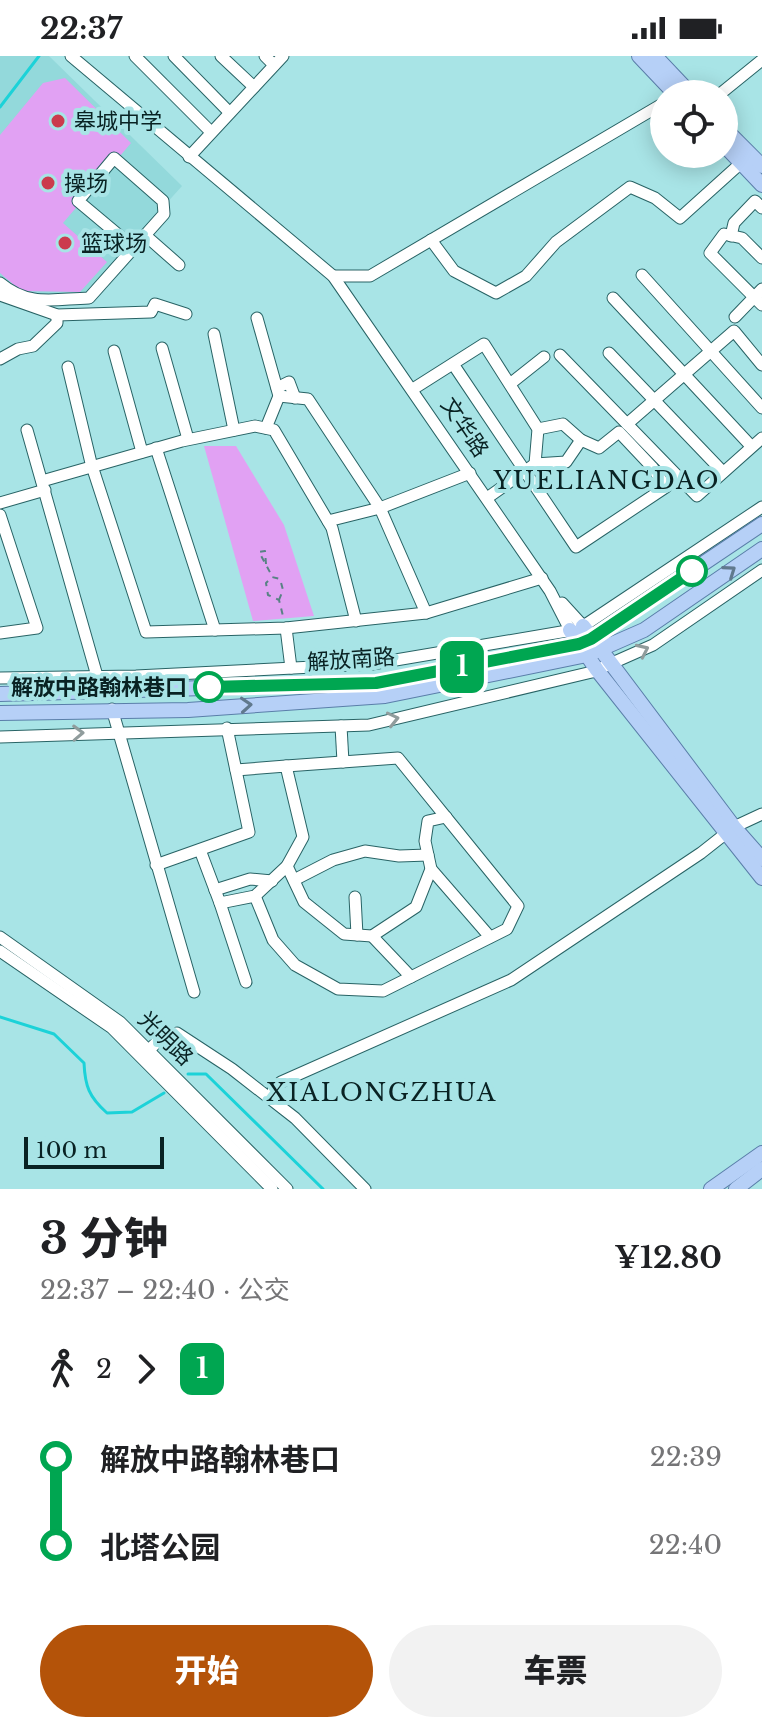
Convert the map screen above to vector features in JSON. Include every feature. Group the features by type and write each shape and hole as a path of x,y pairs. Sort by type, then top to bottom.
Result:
{"main road":[{"path":"639,56 662,80"},
{"path":"655,56 678,80"},
{"path":"738,142 762,166"},
{"path":"738,160 762,185"},
{"name":"解放南路","path":"0,713 188,710 385,696 585,641 762,524"},
{"name":"解放南路","path":"0,694 100,684 376,683 644,630 762,549"},
{"name":"文华路","path":"585,641 730,830 762,878"},
{"name":"文华路","path":"730,830 762,859"},
{"path":"711,1189 762,1153"},
{"path":"736,1189 762,1169"}],"street":[{"path":"135,56 211,132"},
{"path":"221,56 254,87"},
{"path":"175,57 229,112"},
{"name":"文华路","path":"72,58 333,276 585,641"},
{"path":"189,157 254,87 274,59"},
{"path":"737,80 762,60"},
{"path":"333,276 370,276 650,111"},
{"path":"0,283 15,296 26,300 89,298 134,248 164,214 163,201 114,158 78,201 134,248"},
{"path":"431,240 454,271 496,293 526,276 556,242 630,187 655,198 680,218 741,163"},
{"path":"731,236 734,223 755,201 762,208"},
{"path":"762,258 742,238 724,234 710,253 762,305"},
{"path":"145,235 179,265"},
{"path":"642,275 762,408"},
{"path":"735,317 762,289"},
{"path":"0,295 57,315 151,312 155,304 186,314"},
{"path":"613,298 751,446"},
{"path":"0,359 18,349 33,346 57,323 57,315"},
{"path":"257,318 278,392 266,428"},
{"path":"627,424 734,331 762,365"},
{"path":"214,334 234,430"},
{"path":"413,389 484,344 538,429 535,464"},
{"path":"162,348 188,439"},
{"path":"114,351 142,452"},
{"path":"609,353 723,472"},
{"path":"560,355 697,496 762,438"},
{"path":"510,384 544,357"},
{"path":"453,364 576,547 666,487 619,432 599,448 581,440 563,424 538,429"},
{"path":"68,367 92,466 146,632 286,628 426,613 542,578"},
{"path":"278,392 308,399 380,508 426,613"},
{"path":"0,503 92,466 188,439 255,426 274,430 328,521 356,621"},
{"path":"27,430 100,684"},
{"path":"487,498 535,464 566,462 581,440"},
{"path":"156,448 215,630"},
{"path":"328,521 380,508 470,473"},
{"path":"0,678 100,684 372,664 585,641 762,507"},
{"path":"0,515 37,628 0,633"},
{"path":"0,737 369,725 604,667 653,645 762,570"},
{"path":"286,628 291,668"},
{"path":"112,709 194,992"},
{"path":"341,726 343,762"},
{"path":"156,865 249,832 227,728"},
{"path":"236,770 398,758 518,906 507,929 383,991 338,989 295,965 273,940 255,896"},
{"path":"220,903 255,896 287,866 303,837 286,766"},
{"path":"271,1099 274,1088 281,1082 511,980 561,949 730,830 762,814"},
{"path":"446,817 428,821 425,841 431,869 490,937"},
{"path":"200,850 246,982"},
{"path":"294,880 333,860 365,851 399,856 428,855"},
{"path":"287,866 304,902 344,934 372,936 416,907 431,869"},
{"path":"215,890 250,879 272,881"},
{"path":"355,897 357,935"},
{"path":"372,936 411,977"},
{"name":"光明路","path":"0,937 120,1022 272,1189"},
{"name":"光明路","path":"0,951 146,1053 287,1189"},
{"path":"146,1053 163,1036 177,1033 232,1069 295,1118 365,1189"}],"path":[{"path":"266,564 272,577"},
{"path":"272,577 266,583 268,595 279,600"},
{"path":"272,577 280,579 283,590 279,600 286,628"}],"shaded area":[{"name":"皋城中学","path":"0,56 49,56 182,186 83,296 19,294 0,278"},
{"name":"操场","path":"65,78 131,143 63,223 107,262 80,292 21,291 0,273 0,135 43,83"},
{"path":"204,446 236,446 284,525 314,616 253,621"}],"waterway":[{"path":"0,107 39,56"},
{"path":"0,1017 54,1034 84,1063 89,1091 107,1113 132,1112 164,1093"},
{"path":"188,1074 206,1074 323,1189"}],"bus line":[{"name":"1","path":"209,687 376,683 579,644 692,571"}],"place":[{"name":"皋城中学","path":"58,121"},
{"name":"操场","path":"48,183"},
{"name":"篮球场","path":"65,243"},
{"name":"解放中路翰林巷口","path":"209,687"}],"district":[{"name":"YUELIANGDAO","path":"607,481"},
{"name":"XIALONGZHUA","path":"382,1093"}]}
